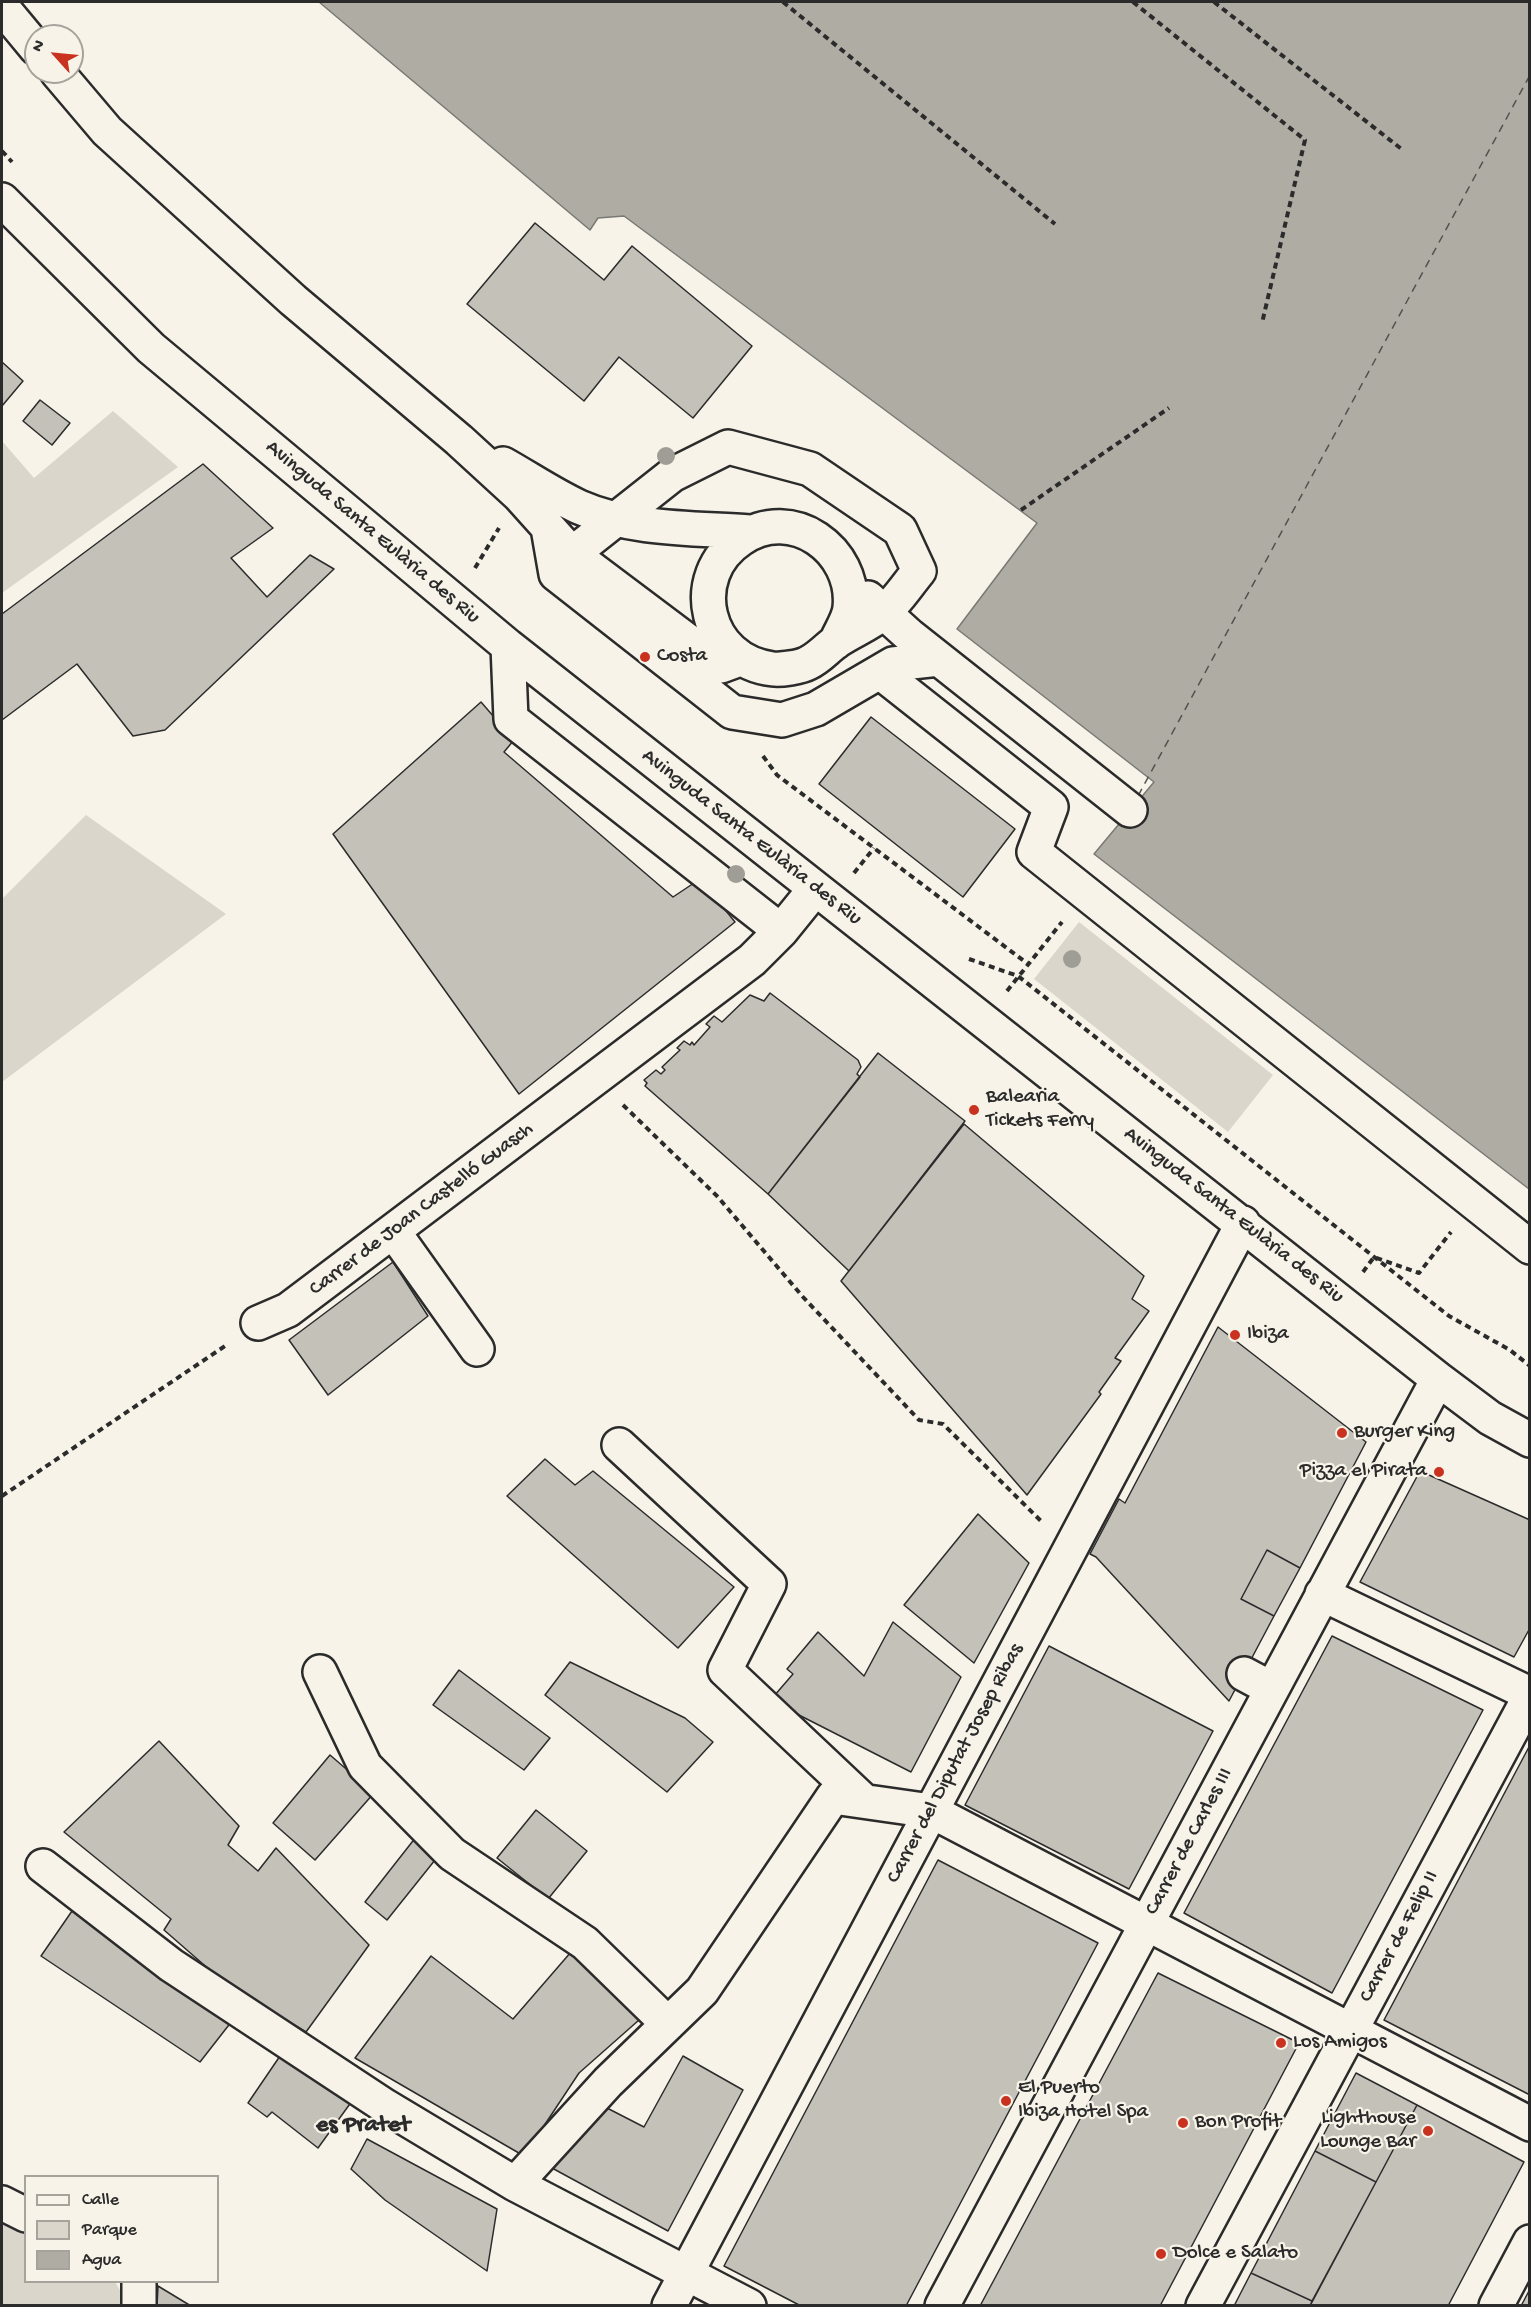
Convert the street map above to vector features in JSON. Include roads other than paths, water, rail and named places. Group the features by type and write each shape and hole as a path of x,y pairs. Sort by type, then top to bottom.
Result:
{"street":[{"path":"2,7 24,34"},
{"path":"68,84 116,139 293,300 459,440 519,495 572,554 721,666 741,659"},
{"name":"Avinguda Santa Eulària des Riu","path":"2,200 151,348 508,646 1243,1223 1438,1379 1490,1418 1530,1440"},
{"path":"459,440 580,507 618,518 664,526 750,532 780,526 810,533 834,552 849,579 884,612 939,659 1130,810"},
{"path":"572,554 672,475 728,447 810,469 900,530 919,571 884,612 836,642 808,664 773,669 741,659 722,641 710,618 707,592 714,568 729,547 750,532"},
{"path":"548,528 556,574 732,712 782,720 816,709 893,664 939,659"},
{"path":"836,642 850,610 849,579"},
{"path":"508,646 511,719 781,931"},
{"path":"880,672 1050,807 1034,852 1530,1246"},
{"name":"Carrer de Joan Castelló Guasch","path":"258,1323 288,1310 752,960 781,931 815,889"},
{"name":"Carrer del Diputat Josep Ribas","path":"669,2306 1243,1223"},
{"path":"393,1231 477,1349"},
{"name":"Carrer de Carles III","path":"942,2306 1438,1379"},
{"path":"619,1445 769,1584 725,1670 803,1746 864,1801"},
{"path":"1322,1594 1530,1695"},
{"path":"320,1672 365,1766 452,1854 585,1943 668,2024"},
{"path":"1244,1674 1272,1689"},
{"name":"Carrer de Felip II","path":"1203,2306 1530,1695"},
{"path":"515,2184 608,2082 702,1991 833,1797 931,1811 1530,2124"},
{"path":"43,1866 171,1965 245,2016 385,2106 515,2184 749,2306"},
{"path":"2,2203 24,2214"},
{"path":"1496,2306 1530,2242"},
{"path":"139,2283 139,2306"}],"water":[{"path":"319,2 1529,2 1529,1189 1094,854 1154,782 957,629 1037,523 624,216 598,218 590,230"}],"place":[{"name":"Costa","path":"645,657"},
{"name":"Balearia Tickets Ferry","path":"974,1110"},
{"name":"Ibiza","path":"1235,1335"},
{"name":"Burger King","path":"1342,1433"},
{"name":"Pizza el Pirata","path":"1439,1472"},
{"name":"Los Amigos","path":"1281,2043"},
{"name":"El Puerto Ibiza Hotel Spa","path":"1006,2101"},
{"name":"Bon Profit","path":"1183,2123"},
{"name":"Lighthouse Lounge Bar","path":"1428,2131"},
{"name":"Dolce e Salato","path":"1161,2254"}],"district":[{"name":"es Pratet","path":"363,2126"}]}
